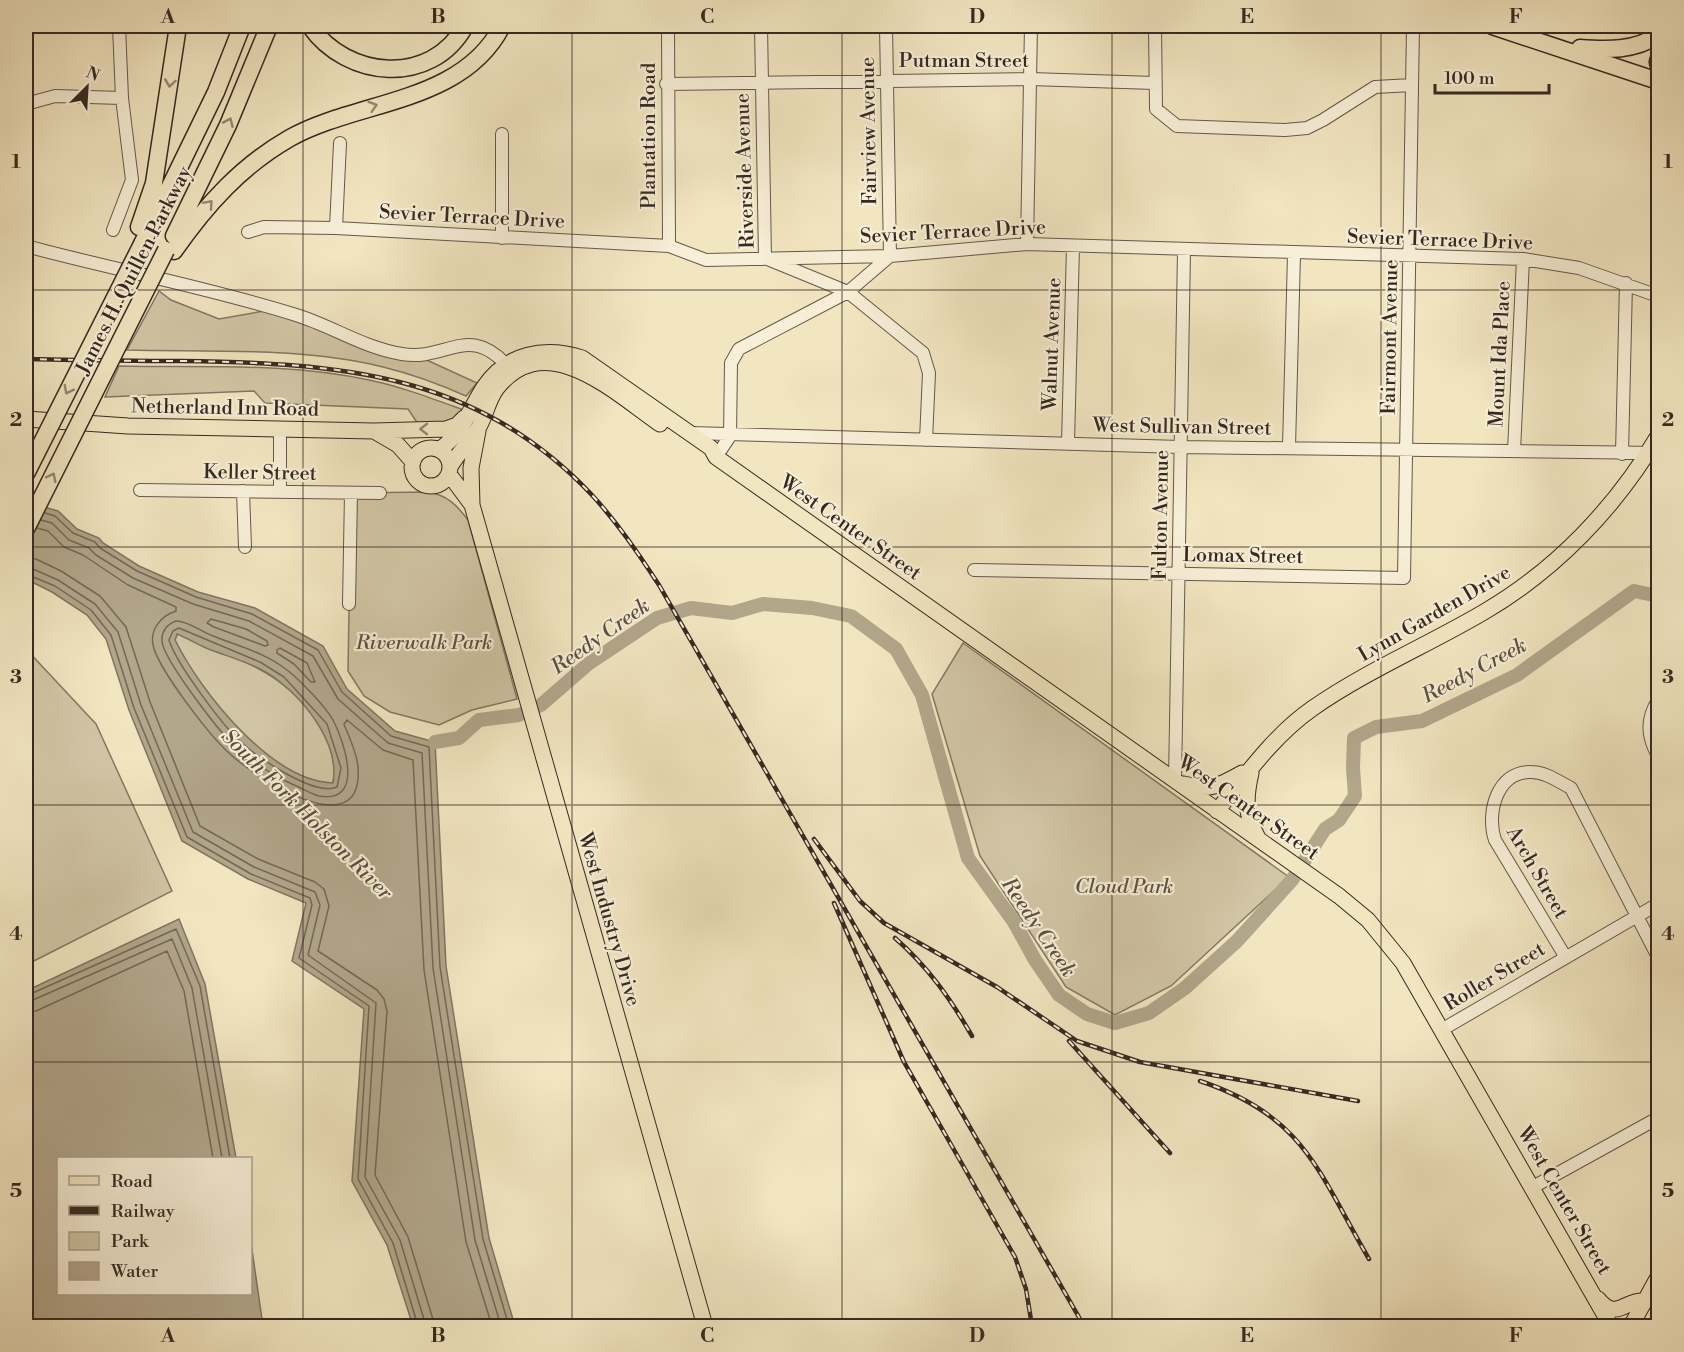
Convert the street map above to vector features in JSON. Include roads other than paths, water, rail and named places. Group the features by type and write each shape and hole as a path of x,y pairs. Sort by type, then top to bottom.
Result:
{"highway":[{"path":"137,244 154,183 178,26"},
{"name":"James H. Quillen Parkway","path":"26,474 110,306 137,244 212,102 242,26"},
{"name":"James H. Quillen Parkway","path":"26,529 149,285 170,251 228,125 269,26"},
{"path":"310,26 328,46 351,62 391,69 416,64 440,53 465,26"},
{"path":"484,49 496,26"},
{"path":"170,251 223,188 264,153 319,124 435,86 460,71 484,49 502,26"},
{"path":"1492,26 1659,81"},
{"path":"1552,45 1609,49 1638,45 1659,35"}],"main road":[{"name":"West Center Street","path":"449,470 478,429 491,395 510,369 523,356 547,351 582,358 711,448 716,457 1261,843 1317,880 1368,920 1392,947 1443,1029 1611,1326"},
{"name":"West Center Street","path":"439,450 456,437 485,386 510,369 543,363 576,367 705,456 716,457"},
{"path":"378,430 446,429 457,425 469,414"},
{"name":"Netherland Inn Road","path":"26,419 82,424 378,430 423,449"},
{"path":"472,505 471,468 478,429"},
{"path":"378,430 398,445 412,462"},
{"name":"Lynn Garden Drive","path":"1217,812 1277,738 1312,709 1485,611 1544,571 1599,516 1653,454 1659,436"},
{"path":"423,449 439,450 445,454 449,470 436,485 419,482 412,470 412,462 416,454 423,449"},
{"name":"West Industry Drive","path":"449,470 472,505 705,1326"},
{"name":"West Industry Drive","path":"436,485 450,491 477,523"},
{"path":"1175,781 1197,788 1217,787 1253,767"},
{"path":"1253,767 1245,804 1250,824 1261,843"},
{"path":"1631,1326 1659,1277"},
{"path":"1594,1294 1602,1303 1619,1310 1636,1300 1644,1301"}],"street":[{"path":"113,230 132,180 122,98 119,26"},
{"name":"Plantation Road","path":"668,26 666,84 669,246"},
{"name":"Riverside Avenue","path":"761,26 760,85 765,258 848,292 923,354 929,373 926,440"},
{"name":"Fairview Avenue","path":"886,26 890,256"},
{"path":"1027,244 1031,26"},
{"path":"1155,26 1156,109 1177,126 1285,130 1307,128 1376,87 1412,85"},
{"name":"Fairmont Avenue","path":"1404,578 1413,26"},
{"name":"Putman Street","path":"666,84 760,85 886,79 1030,79 1155,83"},
{"path":"26,104 55,96 122,98"},
{"path":"502,134 502,238"},
{"path":"336,228 340,143"},
{"name":"Sevier Terrace Drive","path":"248,232 264,227 336,228 669,246 706,260 890,256 1027,244 1294,254 1410,254 1523,259 1579,268 1626,282 1659,296"},
{"path":"26,246 296,315 380,349 418,356 466,343 479,346 510,369"},
{"name":"Walnut Avenue","path":"1068,443 1073,246"},
{"name":"Fulton Avenue","path":"1175,781 1184,250"},
{"path":"1289,447 1294,254"},
{"path":"716,457 730,436 731,363 739,349 848,292 890,256"},
{"name":"Mount Ida Place","path":"1514,451 1523,259"},
{"path":"1622,454 1626,282"},
{"path":"280,429 280,491"},
{"name":"West Sullivan Street","path":"690,433 730,436 1181,447 1653,454"},
{"name":"Keller Street","path":"140,490 380,493"},
{"path":"243,491 245,548"},
{"path":"349,604 351,493"},
{"name":"Lomax Street","path":"974,570 1404,578"},
{"path":"1659,700 1649,716 1650,741 1659,756"},
{"name":"Arch Street","path":"1565,956 1495,840 1490,826 1498,789 1515,774 1531,772 1544,774 1571,788 1659,957"},
{"name":"Roller Street","path":"1443,1029 1565,956 1659,904"},
{"path":"1533,1187 1659,1118"}],"water":[{"name":"South Fork Holston River","path":"26,502 58,511 77,529 99,538 103,543 139,566 198,592 255,608 323,646 347,689 395,731 435,742 446,966 489,1238 515,1326 413,1326 387,1245 352,1181 364,1009 292,961 306,903 248,879 182,841 129,710 106,639 87,615 52,592 26,579","holes":["177,634 262,670 290,690 310,713 326,740 334,769 333,783 310,779 286,767 263,751 240,730 186,661 175,640"]},
{"path":"179,919 205,984 236,1157 57,1157 57,1295 252,1295 252,1250 263,1326 26,1326 26,991"}],"waterway":[{"name":"Reedy Creek","path":"435,742 459,738 479,720 519,715 541,705 588,664 657,618 691,608 732,613 763,604 812,608 851,616 896,649 922,695 968,858 1014,922 1035,960 1059,995 1087,1014 1115,1023 1149,1013 1185,988 1237,941 1292,880 1325,829 1339,820 1355,796 1354,738 1376,727 1422,721 1517,675 1634,591 1658,596"}],"railway":[{"path":"26,359 238,362 295,365 349,372 401,382 452,399 500,422 547,453 601,505 659,585 1084,1326"},
{"path":"814,839 860,901 884,923 997,987 1077,1041 1140,1062 1358,1101"},
{"path":"834,903 904,1062 1015,1257 1026,1289 1032,1326"},
{"path":"895,938 938,984 972,1036"},
{"path":"1069,1041 1170,1153"},
{"path":"1200,1081 1235,1095 1264,1111 1305,1150 1369,1259"}],"park label":[{"name":"Riverwalk Park","path":"424,642"},
{"name":"Cloud Park","path":"1124,886"}]}
